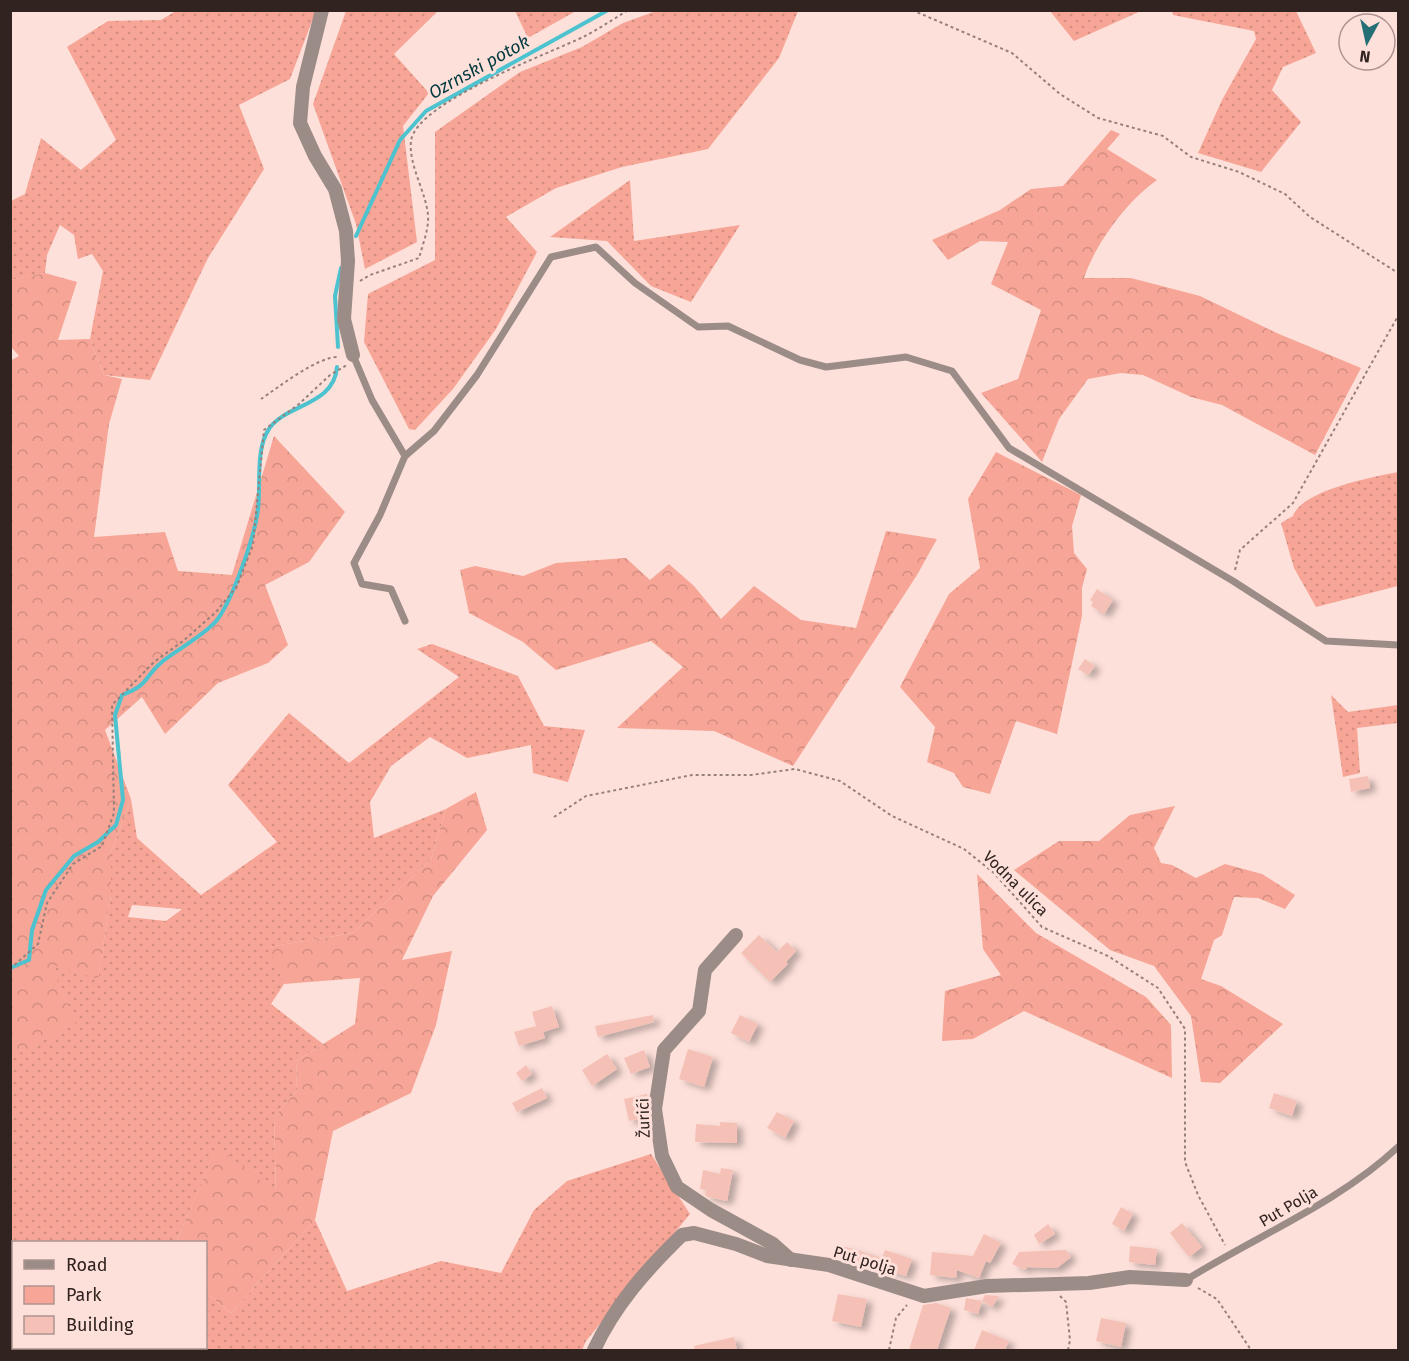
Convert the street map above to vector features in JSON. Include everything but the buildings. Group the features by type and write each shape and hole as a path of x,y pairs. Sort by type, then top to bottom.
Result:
{"street":[{"path":"322,10 303,87 300,123 338,200 347,241 344,319 354,357"},
{"name":"Žurići","path":"736,935 705,970 699,1011 664,1050 656,1109 662,1156 677,1187 711,1210 773,1244 791,1260"},
{"name":"Put polja","path":"594,1350 605,1326 627,1294 682,1235 694,1233 736,1244 767,1256 829,1265 924,1296 987,1286 1089,1283 1130,1276 1185,1280"}],"lane":[{"path":"405,621 391,589 362,584 354,562 380,515 405,456 434,431 477,375 551,257 596,247 635,283 698,327 728,326 800,360 826,367 906,357 952,371 1009,448 1233,581 1326,642 1398,645"},
{"path":"354,357 372,400 405,456"},
{"name":"Put Polja","path":"1185,1280 1229,1253 1307,1212 1383,1162 1398,1147"}],"path":[{"path":"345,289 370,275 419,258 428,221 411,141 419,124 443,105 502,72 584,36 628,10"},
{"path":"912,10 1012,53 1060,94 1098,118 1163,136 1191,157 1239,172 1285,194 1310,218 1398,273"},
{"path":"1233,581 1240,550 1293,503 1398,316"},
{"path":"261,399 332,357 354,357"},
{"path":"10,969 38,944 47,903 73,864 102,846 114,813 112,705 154,662 183,641 216,612 237,586 254,545 264,430 299,404 330,375 354,357"},
{"name":"Vodna ulica","path":"554,817 586,796 692,775 751,775 795,770 840,781 892,816 964,849 994,873 1042,927 1108,956 1158,988 1185,1029 1185,1162 1198,1195 1229,1253"},
{"path":"1185,1280 1217,1299 1251,1350"},
{"path":"1046,1284 1066,1302 1070,1340 1068,1350"},
{"path":"889,1350 896,1318 906,1305 924,1296"}],"green space":[{"path":"176,11 316,11 290,79 239,105 264,169 208,258 150,380 104,375 90,339 103,271 92,254 78,259 74,235 60,225 47,255 45,273 11,280 11,201 25,194 41,138 81,170 116,140 67,47 108,21 161,20"},
{"path":"346,11 438,11 394,54 429,93 403,126 417,242 365,269 356,224 313,104"},
{"path":"515,11 576,11 528,38"},
{"path":"656,11 798,11 779,58 708,149 622,167 556,188 506,217 537,252 496,329 453,389 415,430 409,429 364,342 368,294 435,260 435,132 520,72 582,47 623,23"},
{"path":"1050,11 1141,11 1074,41"},
{"path":"1172,11 1296,11 1316,53 1283,67 1272,90 1301,122 1261,172 1198,153 1222,100 1256,39 1254,31 1173,15"},
{"path":"1111,130 1120,134 1107,149 1157,180 1135,199 1104,237 1084,278 1131,278 1200,296 1279,334 1361,368 1315,455 1222,405 1191,397 1143,375 1121,373 1088,379 1059,419 1042,462 981,393 1018,379 1041,310 991,284 1008,242 980,241 948,260 932,240 1000,210 1031,189 1063,186"},
{"path":"630,180 634,241 740,225 691,302 651,286 607,241 550,237"},
{"path":"45,273 77,282 58,340 90,339 104,375 122,379 109,424 94,537 165,532 178,571 232,575 274,436 345,512 309,562 265,585 288,645 268,663 218,683 165,734 142,697 105,730 131,799 111,852 111,895 98,979 50,964 76,1023 11,1058 10,361 19,356 11,347 10,280"},
{"path":"996,452 1081,495 1072,526 1074,553 1087,569 1082,588 1082,616 1057,734 1016,721 990,794 963,787 954,773 927,762 935,727 900,687 949,594 980,568 968,499"},
{"path":"1398,472 1398,586 1316,607 1294,568 1281,523 1293,516 1299,507 1310,499 1324,492 1356,481"},
{"path":"886,531 937,539 917,575 793,766 714,731 617,728 683,667 651,641 556,670 523,642 469,613 460,570 475,566 523,576 556,563 626,558 650,580 669,564 694,586 721,619 754,586 801,620 856,628"},
{"path":"432,644 518,676 544,726 585,730 568,782 533,773 531,745 467,758 430,737 391,766 370,802 374,838 446,809 431,859 353,933 269,947 284,984 271,1004 323,1044 296,1061 297,1090 274,1117 276,1193 217,1148 176,1241 12,1241 12,1349 207,1349 207,1294 231,1313 315,1220 347,1291 441,1261 501,1273 534,1210 567,1181 651,1154 690,1214 586,1341 582,1350 11,1350 10,1058 17,1052 49,963 98,978 111,895 111,852 131,799 137,838 201,895 277,842 228,785 289,713 349,763 459,677 417,649","holes":["132,905 181,910 166,921 128,917"]},
{"path":"1331,695 1348,712 1398,705 1398,723 1357,728 1360,773 1343,777"},
{"path":"476,792 487,830 433,896 402,960 452,951 436,1025 411,1093 333,1131 315,1220 231,1313 207,1294 207,1241 176,1241 217,1147 276,1192 274,1117 297,1090 296,1061 355,1024 360,978 284,984 268,947 353,933 431,859 446,809"},
{"path":"1175,806 1154,848 1161,863 1172,865 1196,878 1225,864 1262,874 1295,895 1285,909 1258,898 1234,897 1222,935 1214,940 1201,979 1221,986 1283,1024 1220,1083 1201,1082 1191,1016 1154,966 1110,950 1014,870 1059,841 1099,841 1130,815"},
{"path":"977,874 1036,933 1146,997 1171,1025 1172,1078 1024,1011 973,1039 942,1041 945,991 1001,975 983,949"}],"waterway":[{"name":"Ozrnski potok","path":"356,236 400,140 426,111 608,10"},
{"path":"338,347 335,296 341,268"},
{"name":"Ozrnski potok","path":"10,968 29,960 32,930 46,890 74,856 98,842 116,825 123,800 115,715 122,695 142,684 163,661 199,636 217,620 236,583 253,534 258,509 260,457 265,437 276,421 327,390 334,380 337,367"}]}
